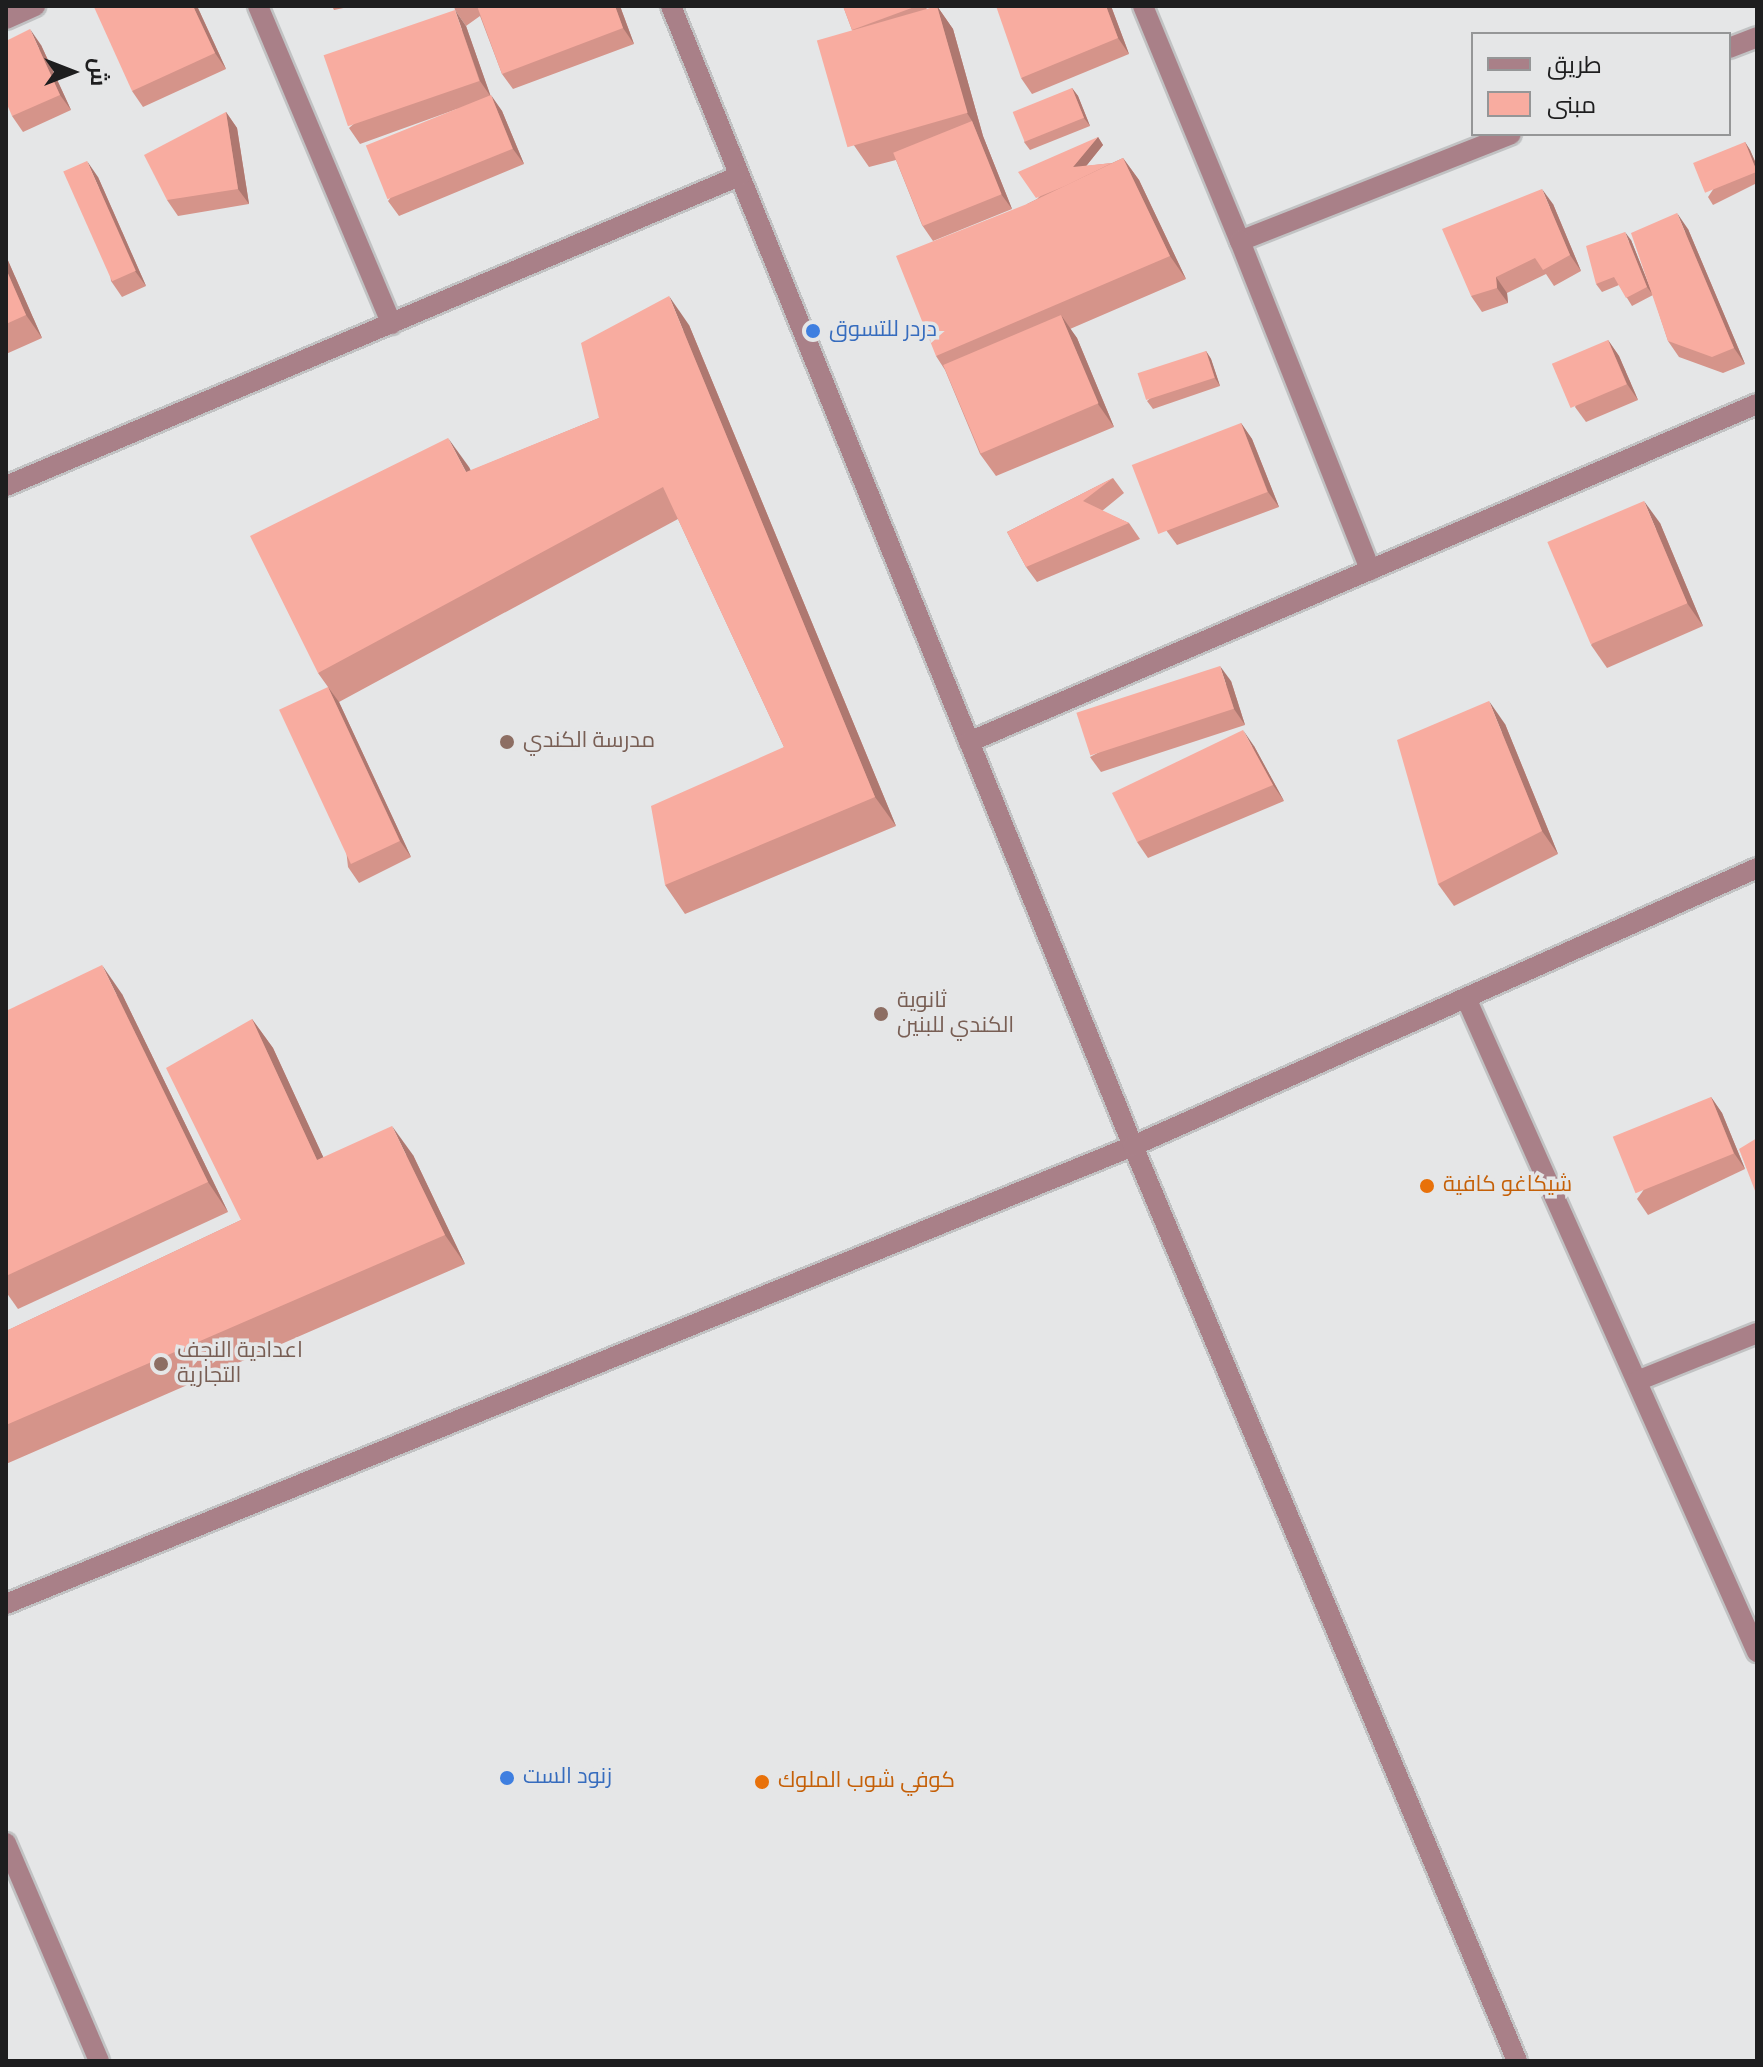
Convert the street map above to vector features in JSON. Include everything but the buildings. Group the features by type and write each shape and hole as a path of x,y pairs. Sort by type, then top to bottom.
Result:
{"street":[{"path":"6,19 35,6"},
{"path":"258,6 392,324"},
{"path":"671,6 1133,1146 1517,2061"},
{"path":"1143,6 1370,570"},
{"path":"1731,47 1757,37"},
{"path":"1240,241 1506,136"},
{"path":"6,486 739,176"},
{"path":"969,742 1757,404"},
{"path":"6,1604 1133,1146 1757,868"},
{"path":"1466,998 1757,1652"},
{"path":"1637,1381 1757,1333"},
{"path":"6,1843 99,2061"}],"place":[{"name":"دردر للتسوق","path":"813,331"},
{"name":"مدرسة الكندي","path":"507,742"},
{"name":"ثانوية الكندي للبنين","path":"881,1014"},
{"name":"شيكاغو كافية","path":"1427,1186"},
{"name":"اعدادية النجف التجارية","path":"161,1364"},
{"name":"زنود الست","path":"507,1778"},
{"name":"كوفي شوب الملوك","path":"762,1782"}]}
